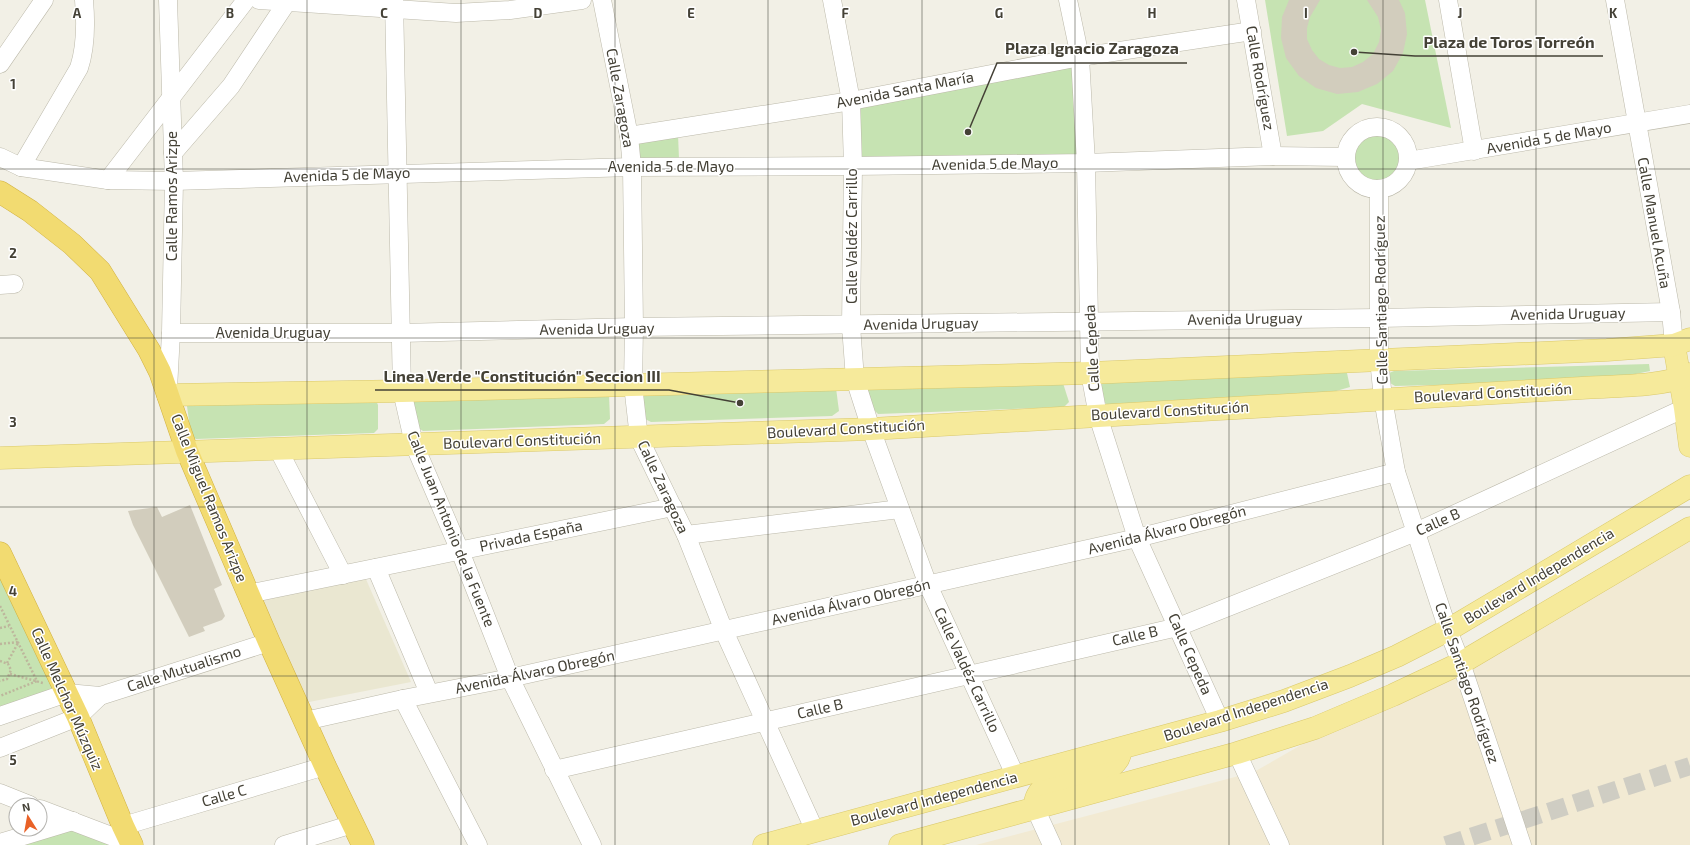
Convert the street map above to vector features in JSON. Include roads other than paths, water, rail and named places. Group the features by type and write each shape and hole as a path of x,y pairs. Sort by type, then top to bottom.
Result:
{"highway":[{"name":"Calle Miguel Ramos Arizpe","path":"0,192 30,211 72,244 100,270 150,350 160,372 187,451 268,642 363,845"},
{"name":"Calle Melchor Múzquiz","path":"0,554 78,717 129,838"}],"main road":[{"path":"168,394 402,391 1090,373 1607,350 1682,342"},
{"name":"Calle Manuel Acuña","path":"1682,342 1685,376 1685,408 1690,446"},
{"name":"Boulevard Constitución","path":"0,458 639,438 871,429 1582,388 1656,383 1685,376"},
{"name":"Boulevard Independencia","path":"764,845 818,838 1016,777 1220,721 1284,701 1350,676 1397,656 1448,630 1690,486"},
{"path":"900,845 1237,753 1315,728 1393,695 1461,663 1690,528"},
{"path":"1035,808 1034,803 1037,794 1047,785 1111,767 1117,762 1121,748"}],"street":[{"path":"0,64 44,0"},
{"path":"21,167 79,68 84,54 84,0"},
{"name":"Calle Ramos Arizpe","path":"168,0 174,181 171,333 168,394"},
{"path":"108,180 246,0"},
{"path":"259,0 394,4 456,13 510,10 582,0"},
{"name":"Calle Zaragoza","path":"602,0 629,136 632,167 634,327 633,385 639,438 686,535 724,631 818,838"},
{"name":"Calle Valdéz Carrillo","path":"832,0 851,101 853,166 852,326 855,379 871,429 928,585 1016,777"},
{"name":"Calle Cepeda","path":"1068,0 1080,57 1086,163 1090,373 1098,416 1137,538 1220,721"},
{"name":"Calle Rodríguez","path":"1246,0 1273,156"},
{"path":"1448,0 1474,151"},
{"name":"Calle Manuel Acuña","path":"1615,0 1671,312 1682,342"},
{"path":"173,153 231,86 287,2"},
{"name":"Calle Juan Antonio de la Fuente","path":"394,4 402,391 414,444 460,551 510,678 592,845"},
{"name":"Avenida Santa María","path":"629,136 851,101 1080,57 1252,31"},
{"name":"Avenida 5 de Mayo","path":"1408,161 1690,114"},
{"path":"1379,126 1397,134 1404,142 1408,151 1408,161 1406,171 1399,180 1390,187 1379,190 1368,188 1359,184 1351,177 1347,168 1345,157 1347,147 1359,132 1379,126"},
{"name":"Avenida 5 de Mayo","path":"0,157 21,167 108,180 174,181 632,167 1086,163 1273,156 1345,157"},
{"name":"Calle Santiago Rodríguez","path":"1379,190 1379,359 1383,399 1396,472 1448,630 1461,663 1522,845"},
{"name":"Avenida Uruguay","path":"171,333 401,333 634,327 852,326 1671,312"},
{"name":"Calle B","path":"554,770 1178,627 1416,532 1685,408"},
{"path":"278,449 343,575"},
{"name":"Avenida Álvaro Obregón","path":"305,721 429,693 510,678 724,631 1137,538 1396,472"},
{"name":"Privada España","path":"248,594 673,507"},
{"path":"686,535 900,510"},
{"path":"376,568 429,693"},
{"name":"Calle Mutualismo","path":"100,696 268,642"},
{"path":"0,716 67,693 100,696"},
{"path":"0,748 78,717 100,696"},
{"path":"403,699 478,845"},
{"path":"1237,753 1280,845"},
{"name":"Calle C","path":"129,838 325,766"},
{"path":"0,793 10,797"},
{"path":"1035,808 1052,845"},
{"path":"48,812 129,838"},
{"path":"0,843 73,821"},
{"path":"284,845 353,824"}],"tunnel":[{"path":"1446,845 1690,766"}],"place":[{"name":"Plaza de Toros Torreón","path":"1354,52"},
{"name":"Plaza Ignacio Zaragoza","path":"968,132"},
{"name":"Linea Verde \"Constitución\" Seccion III","path":"740,403"}]}
